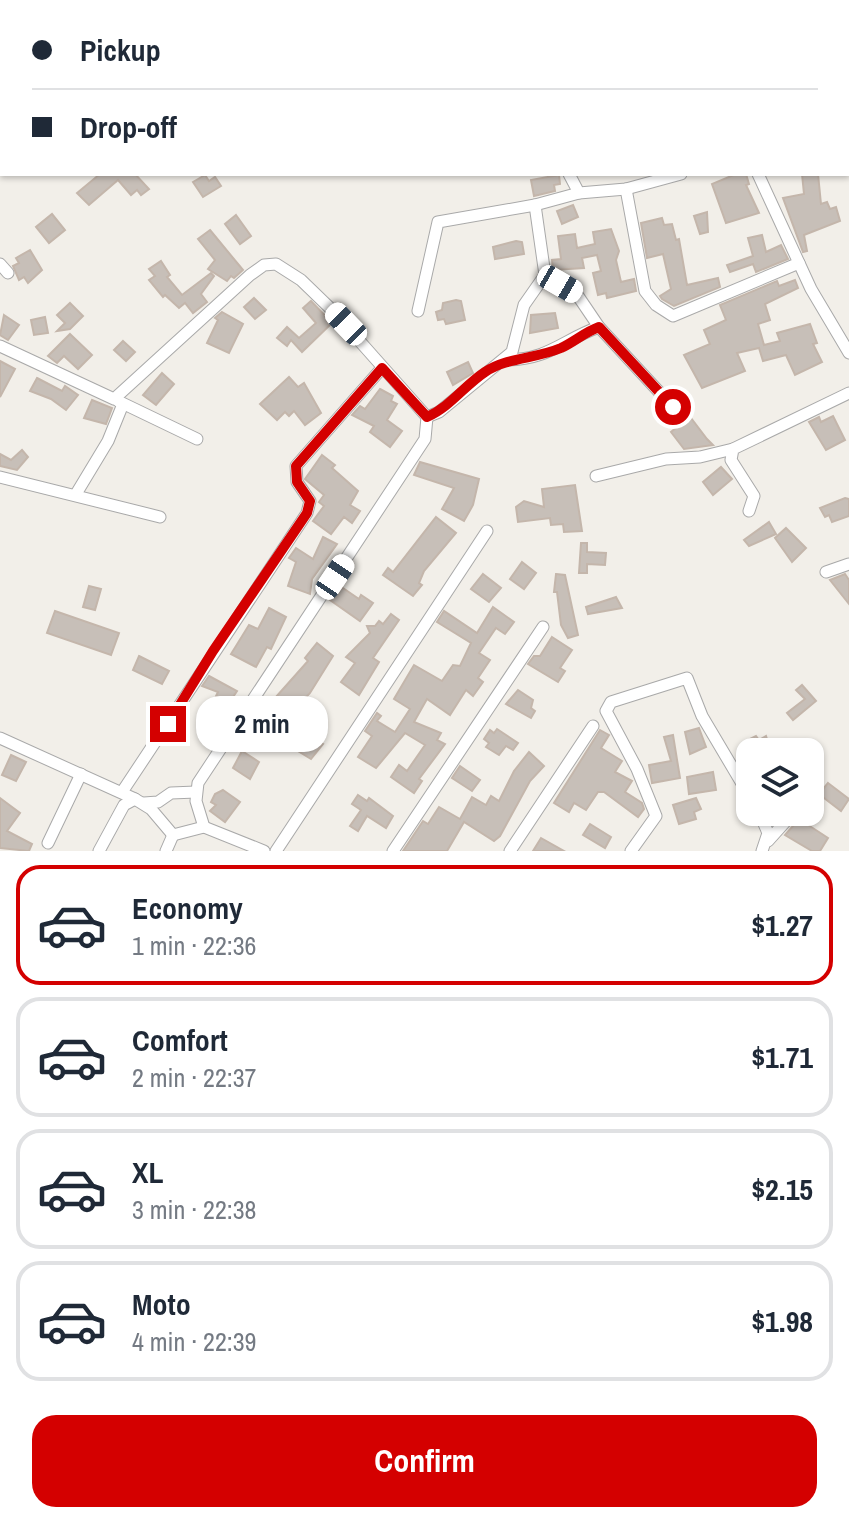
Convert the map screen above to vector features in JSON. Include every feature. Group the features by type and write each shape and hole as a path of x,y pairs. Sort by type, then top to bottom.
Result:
{"street":[{"path":"570,176 579,193"},
{"path":"418,311 438,222 535,205 579,193 626,189 663,176"},
{"path":"759,176 799,263 849,353"},
{"path":"626,189 645,291 664,312 673,316 799,263"},
{"path":"427,417 439,412 512,352 524,305 545,275 535,205"},
{"path":"76,494 108,441 118,402 250,275 271,263 301,280 360,338 382,368 427,417 425,439 198,783 196,792 204,827"},
{"path":"545,275 576,293 599,327 673,407"},
{"path":"505,360 527,360 564,347 599,327"},
{"path":"0,346 197,439"},
{"path":"122,792 307,513 310,501 297,482 296,466 382,368"},
{"path":"596,476 666,459 700,457 733,449 849,393"},
{"path":"733,449 731,460 754,496 749,511"},
{"path":"0,477 160,517"},
{"path":"276,851 487,531"},
{"path":"826,572 849,564"},
{"path":"393,851 543,627"},
{"path":"631,851 656,816 637,769 606,711 611,702 687,678 702,716 736,773"},
{"path":"510,851 593,726"},
{"path":"0,738 139,801 173,835"},
{"path":"48,843 81,774"},
{"path":"99,851 124,805 139,801 158,802 171,793 196,792"},
{"path":"765,846 766,826"},
{"path":"765,846 782,826"},
{"path":"173,835 204,827 264,851"},
{"path":"166,851 173,835"}],"building":[{"path":"98,176 137,176 149,189 141,195 137,190 131,195 118,180 89,205 77,193"},
{"path":"203,176 209,181 215,177 221,186 203,197 193,182"},
{"path":"559,176 560,184 554,185 555,191 534,196 531,180"},
{"path":"731,176 747,176 749,184 746,185 759,213 726,223 712,184"},
{"path":"802,176 818,176 821,204 827,202 830,209 836,207 840,221 804,235 807,251 803,252 783,198 804,194"},
{"path":"573,205 578,217 562,224 557,211"},
{"path":"707,212 708,232 700,234 694,216"},
{"path":"52,214 65,230 49,243 36,227"},
{"path":"236,215 251,236 240,244 225,224"},
{"path":"662,218 664,225 672,224 676,240 679,239 687,285 718,278 720,287 674,306 662,299 660,296 671,289 663,254 647,258 641,223"},
{"path":"611,229 619,251 616,260 621,282 634,279 636,291 607,298 606,293 598,295 593,273 601,271 597,255 582,258 584,268 553,270 552,260 561,259 558,236 575,234 577,248 595,244 593,232"},
{"path":"210,230 243,270 227,281 208,269 215,260 198,239"},
{"path":"762,235 766,252 781,245 788,259 756,272 753,264 730,272 727,265 753,256 748,238"},
{"path":"522,242 524,254 495,259 493,247"},
{"path":"30,250 42,270 28,283 24,277 19,280 13,266 19,263 16,258"},
{"path":"161,261 170,275 167,277 182,295 211,273 214,276 201,294 207,302 193,313 185,303 179,308 165,295 163,297 149,280 155,276 149,269"},
{"path":"795,280 798,288 765,304 770,320 758,324 764,345 780,341 777,333 810,324 817,343 813,344 822,362 795,375 786,355 763,361 759,348 737,353 745,371 702,388 684,355 710,344 704,330 726,320 720,305 777,281 779,286"},
{"path":"254,298 266,310 255,319 244,307"},
{"path":"311,301 332,323 302,352 291,340 287,346 277,338 287,327 299,338 316,323 303,308"},
{"path":"461,301 465,320 446,324 444,319 438,320 436,312 442,310 443,303"},
{"path":"70,303 83,316 70,329 57,331 65,323 57,315"},
{"path":"222,312 243,324 229,353 207,343 218,320 215,318"},
{"path":"555,313 558,328 530,333 531,315"},
{"path":"4,315 19,325 8,340 0,335"},
{"path":"45,317 48,333 34,335 31,320"},
{"path":"70,334 92,355 78,369 64,356 57,363 48,356"},
{"path":"123,341 135,352 126,361 114,350"},
{"path":"0,361 15,369 0,397"},
{"path":"468,362 473,373 453,385 447,372"},
{"path":"162,373 174,384 156,405 143,395"},
{"path":"289,377 298,387 304,383 321,413 305,425 294,411 289,416 285,412 277,420 260,404"},
{"path":"37,378 62,391 65,386 78,395 66,410 51,399 30,391"},
{"path":"380,389 393,396 391,401 397,404 387,420 402,431 390,447 370,432 374,426 352,415 360,406 365,409"},
{"path":"92,400 112,408 106,424 84,418"},
{"path":"688,414 713,445 684,449 671,432 677,427 675,424"},
{"path":"833,416 845,440 826,450 809,422 819,417 821,422"},
{"path":"22,450 28,457 17,470 0,466 0,454 11,460"},
{"path":"322,455 358,491 350,505 360,511 352,523 344,517 331,534 313,521 324,506 319,502 324,495 305,479"},
{"path":"420,462 479,479 473,505 464,521 442,509 454,488 414,475"},
{"path":"721,467 732,479 713,495 703,482"},
{"path":"575,485 582,531 564,532 563,524 551,525 550,518 518,522 516,507 524,501 544,507 542,489"},
{"path":"849,499 849,516 832,522 829,515 825,517 820,508"},
{"path":"436,517 456,533 424,571 419,583 422,585 413,596 383,575 388,568 393,572"},
{"path":"769,522 776,534 749,546 744,540"},
{"path":"786,528 806,548 792,562 775,538"},
{"path":"323,537 337,544 312,579 310,594 288,586 296,562 289,558 296,548 313,559"},
{"path":"581,543 587,543 587,552 606,553 605,565 587,564 587,573 579,573"},
{"path":"522,562 536,573 524,589 510,579"},
{"path":"483,574 501,588 489,602 471,589"},
{"path":"556,574 565,575 578,635 568,638 561,625 557,592 554,592"},
{"path":"845,574 849,580 849,604 830,580"},
{"path":"89,586 101,589 95,610 83,607"},
{"path":"340,586 359,599 361,595 373,603 360,621 330,600"},
{"path":"616,597 622,608 588,614 586,607"},
{"path":"493,607 514,622 505,634 496,628 479,653 490,660 478,678 483,682 473,696 466,690 450,715 427,699 414,722 441,733 437,740 445,744 419,779 422,781 414,793 391,777 399,765 407,771 425,745 405,733 376,768 358,757 372,736 365,731 377,713 381,716 377,721 395,732 410,709 394,699 414,665 442,681 453,665 460,666 471,643 437,622 444,611 477,633"},
{"path":"269,608 286,617 271,649 267,647 256,667 231,654 249,625 258,629"},
{"path":"55,611 119,633 111,655 47,633"},
{"path":"391,614 399,620 373,658 379,662 359,695 341,682 355,663 346,657 370,633 367,626 375,626 379,621 383,624"},
{"path":"552,637 572,650 560,668 565,671 558,682 528,664 534,656 540,656"},
{"path":"317,643 333,656 310,693 283,723 270,713 273,710 268,706 308,661 305,658"},
{"path":"139,656 169,671 162,684 133,670"},
{"path":"209,676 237,691 229,703 216,696 218,692 202,686"},
{"path":"802,685 816,701 793,720 787,713 805,699 796,690"},
{"path":"518,690 533,700 531,708 535,711 531,718 506,704"},
{"path":"305,724 315,731 311,737 323,744 311,759 288,745 294,736 297,738"},
{"path":"699,728 706,747 690,754 685,732"},
{"path":"497,729 518,743 513,750 506,746 499,755 486,747 489,743 484,739 490,730 494,733"},
{"path":"600,730 609,735 601,748 622,761 615,772 632,781 625,792 642,803 644,809 638,817 604,792 598,792 586,810 574,803 569,812 554,803"},
{"path":"673,735 680,778 652,783 649,765 671,761 664,737"},
{"path":"242,751 259,762 250,779 233,768"},
{"path":"529,752 544,766 530,781 500,836 494,841 464,822 447,851 403,851 423,821 428,824 439,807 460,819 472,797 486,805 491,796 499,801 514,771"},
{"path":"11,755 26,762 16,781 2,775"},
{"path":"460,766 480,780 472,791 452,778"},
{"path":"713,772 716,790 689,794 687,777"},
{"path":"828,783 849,799 841,811 824,798 824,788"},
{"path":"223,790 240,802 225,822 210,811 216,805 211,802 215,794"},
{"path":"358,795 367,801 369,798 393,816 386,828 367,816 358,831 350,826 361,810 352,804"},
{"path":"0,798 20,813 7,831 32,844 29,851 0,848"},
{"path":"696,798 701,809 694,812 696,819 679,824 673,805"},
{"path":"590,824 611,837 605,848 583,835"},
{"path":"793,826 810,826 828,838 820,851 812,851 785,835"},
{"path":"541,838 564,851 533,851"}],"route":[{"path":"168,724 311,505 307,493 297,482 296,466 382,368 406,390 427,417 439,412 460,391 505,360 527,360 564,347 599,327 673,407"}]}
